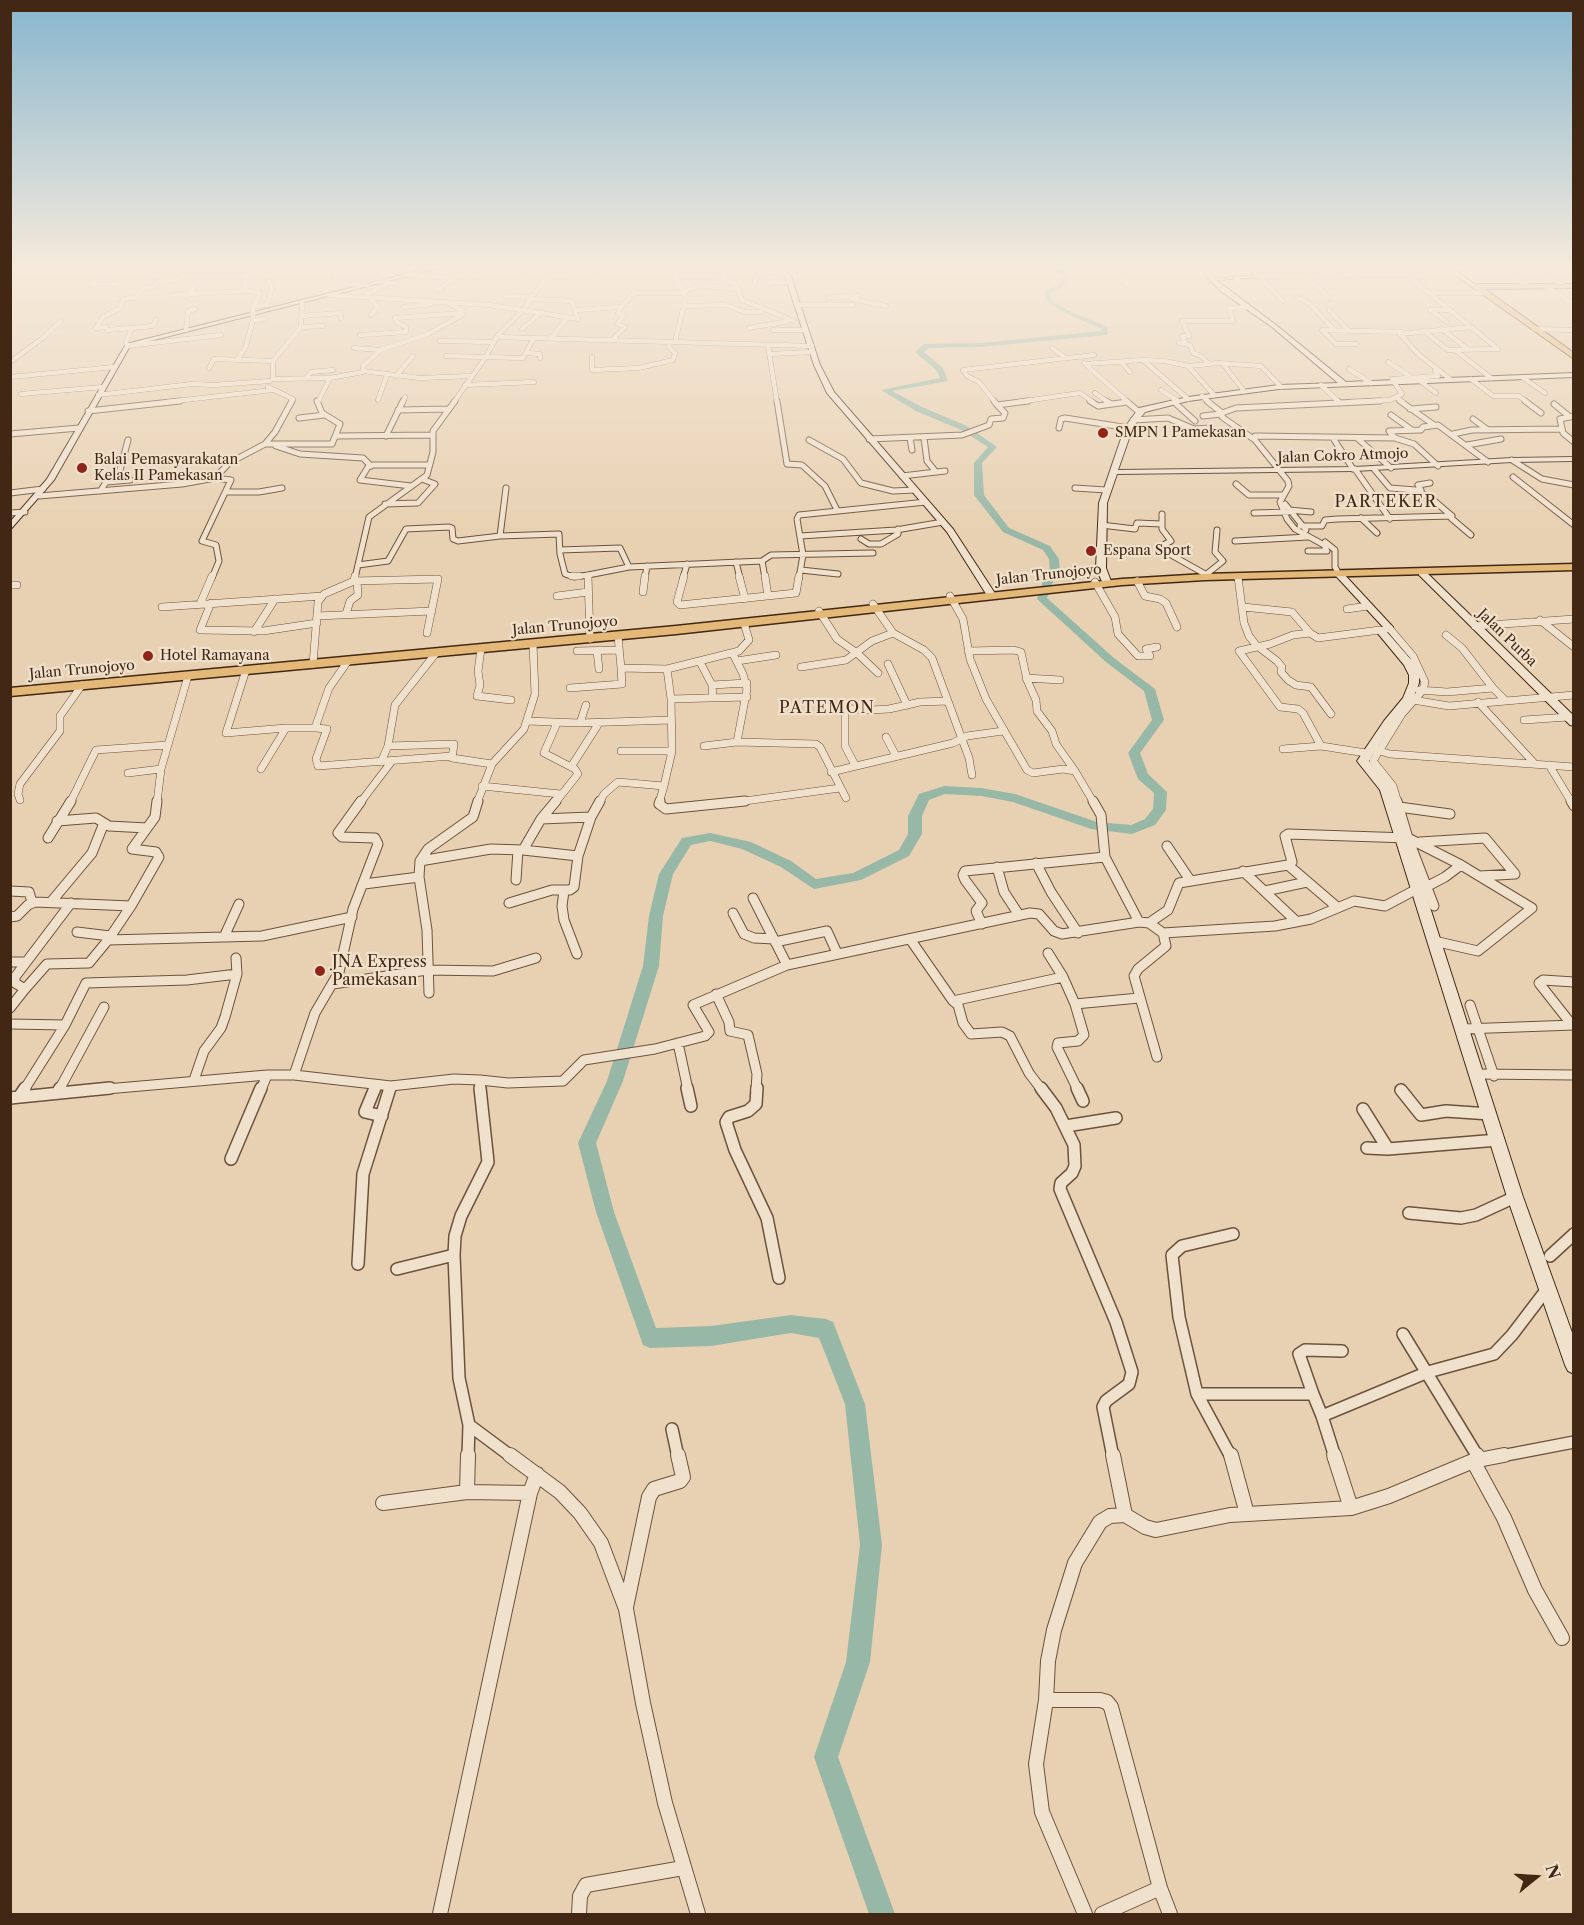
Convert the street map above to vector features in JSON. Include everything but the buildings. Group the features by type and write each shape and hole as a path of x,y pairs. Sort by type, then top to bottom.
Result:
{"highway":[{"path":"1234,577 1574,567"},
{"name":"Jalan Trunojoyo","path":"10,690 188,676 246,670 313,659 348,661 533,644 589,628 618,636 744,623 988,592 1014,592 1204,576 1234,577"},
{"name":"Jalan Trunojoyo","path":"10,690 589,628 820,613"}],"main road":[{"path":"12,525 41,492 122,354"},
{"path":"814,354 823,380 831,393 943,522 988,592"},
{"path":"1308,354 1344,384"},
{"path":"1101,583 1101,525 1106,490 1138,411 1202,396 1281,387 1424,379 1574,375"},
{"name":"Jalan Cokro Atmojo","path":"1113,472 1374,469 1512,460 1574,459"},
{"name":"Jalan Purba","path":"1422,573 1571,720"},
{"path":"1339,574 1368,606 1413,669 1418,689 1408,699 1364,761 1385,783 1404,837 1486,1075 1490,1114 1515,1197 1543,1256 1547,1289 1569,1340 1574,1365"}],"street":[{"path":"10,362 23,354"},
{"path":"238,359 241,354"},
{"path":"215,478 229,463 265,444 275,432 292,401 292,398 267,386 272,380 273,361 279,354"},
{"path":"363,372 363,366 377,354"},
{"path":"346,614 350,602 358,595 355,581 369,517 384,504 422,479 428,472 433,452 431,435 487,354"},
{"path":"454,362 523,358 527,354"},
{"path":"538,354 540,358"},
{"path":"592,357 592,370 639,368 674,360 675,354"},
{"path":"769,354 787,464 802,465 825,486 837,510"},
{"path":"1060,354 1066,358"},
{"path":"1194,354 1205,360 1224,365 1264,368 1281,387"},
{"path":"1420,354 1450,380"},
{"path":"1460,354 1491,378"},
{"path":"869,439 962,435 989,425 991,419 1005,417 1005,413 979,382 967,376 963,370 1094,355"},
{"path":"10,356 20,356"},
{"path":"396,376 413,356"},
{"path":"446,357 483,360"},
{"path":"1077,358 1138,411"},
{"path":"209,368 213,360 273,361"},
{"path":"1085,364 1143,360 1165,361 1188,366 1205,360"},
{"path":"1143,360 1188,399"},
{"path":"1121,362 1130,372"},
{"path":"1388,363 1411,377"},
{"path":"994,365 1004,373"},
{"path":"1224,365 1244,391"},
{"path":"1188,366 1214,395"},
{"path":"10,377 114,367"},
{"path":"1349,369 1371,383"},
{"path":"307,377 311,372 333,370"},
{"path":"1434,425 1410,409 1394,378 1424,379 1438,376 1435,371 1439,371"},
{"path":"98,395 196,383 220,385 307,377 330,378 363,372 420,378 472,376"},
{"path":"378,400 387,375"},
{"path":"1522,377 1545,393"},
{"path":"265,444 330,445 340,424 325,415 319,408 317,400 330,378"},
{"path":"1424,379 1436,393"},
{"path":"1471,379 1492,396 1519,396 1541,413"},
{"path":"465,385 534,382"},
{"path":"216,397 220,385"},
{"path":"1321,385 1340,404"},
{"path":"21,394 102,387"},
{"path":"88,411 272,390"},
{"path":"1161,390 1176,401 1195,421"},
{"path":"997,405 1080,393 1098,406 1127,402"},
{"path":"1095,393 1111,404"},
{"path":"1203,416 1256,408 1340,404 1402,395"},
{"path":"1202,396 1226,412 1236,425 1260,443"},
{"path":"386,436 405,398"},
{"path":"1554,404 1572,416"},
{"path":"1410,409 1436,407"},
{"path":"398,410 449,409"},
{"path":"1420,416 1431,413"},
{"path":"299,418 325,415"},
{"path":"1391,415 1412,430"},
{"path":"1572,416 1560,419 1561,429 1574,442"},
{"path":"1059,428 1062,419 1065,418 1131,424 1168,418 1194,429 1211,428"},
{"path":"1473,419 1488,430"},
{"path":"1236,425 1255,436 1284,471 1289,483 1280,504 1300,526 1326,542 1336,556 1339,574"},
{"path":"1395,438 1389,431 1441,426 1488,462"},
{"path":"11,430 79,428"},
{"path":"1453,434 1523,428 1561,429"},
{"path":"336,436 431,435"},
{"path":"399,442 403,436"},
{"path":"1255,436 1395,438 1414,444 1438,466"},
{"path":"910,438 912,450"},
{"path":"924,438 927,461 936,472"},
{"path":"1333,438 1390,519"},
{"path":"1357,438 1391,468"},
{"path":"1467,445 1502,439"},
{"path":"112,481 124,458 128,440"},
{"path":"808,440 843,459 861,483 893,491 915,490"},
{"path":"1362,443 1400,445"},
{"path":"269,450 275,445"},
{"path":"275,445 300,454 363,458 371,466 429,465"},
{"path":"100,461 124,458"},
{"path":"1512,460 1542,479 1574,485"},
{"path":"371,466 360,481 411,486"},
{"path":"1374,469 1390,488 1419,491 1440,506 1472,535"},
{"path":"902,476 945,471"},
{"path":"1513,477 1574,525"},
{"path":"10,493 101,490 182,484 215,478 231,480 202,541 216,545 219,561 200,604"},
{"path":"384,504 418,503 435,484 422,479"},
{"path":"101,490 105,482 130,480"},
{"path":"1419,491 1421,490 1418,485 1430,483"},
{"path":"1236,484 1250,495 1283,497"},
{"path":"227,492 259,492 282,488"},
{"path":"500,536 506,488"},
{"path":"1076,488 1106,490"},
{"path":"687,564 677,602 679,605 796,593 803,555 797,519 799,515 926,502"},
{"path":"1547,505 1562,504"},
{"path":"10,513 25,512"},
{"path":"1287,512 1292,526 1324,545 1327,552"},
{"path":"1254,513 1311,512"},
{"path":"1162,514 1162,530 1171,541 1165,544 1166,552 1204,576 1223,561 1215,552 1217,530"},
{"path":"1300,526 1322,526 1328,520 1451,518"},
{"path":"1361,519 1377,534"},
{"path":"800,536 898,529 943,522"},
{"path":"1101,525 1136,530 1137,523 1162,524"},
{"path":"358,565 388,561 406,529 449,527 452,528 453,539 458,541 496,539 500,536 557,534 560,536 560,550 565,574 574,577 629,567 762,561 771,555 873,553"},
{"path":"861,539 869,544 881,544 898,534 898,529"},
{"path":"1235,541 1308,537"},
{"path":"560,550 619,548 629,567"},
{"path":"1308,551 1327,552 1336,556"},
{"path":"762,561 768,596"},
{"path":"736,562 745,599"},
{"path":"643,592 647,566"},
{"path":"801,570 838,574"},
{"path":"588,575 589,628"},
{"path":"1234,577 1249,636 1279,663 1281,672 1288,680 1296,685 1311,687 1331,714"},
{"path":"162,607 322,596 355,581 438,579 427,633"},
{"path":"1137,581 1145,596 1160,599 1166,603 1177,627"},
{"path":"1101,583 1115,617 1118,634 1142,658 1150,656 1146,649 1157,647"},
{"path":"557,596 588,592"},
{"path":"313,659 318,602 322,596"},
{"path":"951,597 963,619 968,651 986,699 1029,771 1035,773 1063,769 1075,771"},
{"path":"254,632 275,599"},
{"path":"211,603 201,630 254,632 346,614 432,611"},
{"path":"874,606 893,633 924,650 932,658 972,775"},
{"path":"1347,609 1368,606"},
{"path":"1243,607 1292,612 1310,633 1318,638 1385,629"},
{"path":"820,613 837,639 857,653 878,673"},
{"path":"1475,626 1574,619"},
{"path":"1540,620 1570,640 1574,647"},
{"path":"735,658 748,643 744,623"},
{"path":"801,667 837,662 857,653 872,641 893,633"},
{"path":"1310,633 1281,638 1239,652 1280,707 1295,708 1303,713 1321,746"},
{"path":"1446,635 1461,648 1504,700"},
{"path":"570,688 622,684 618,636"},
{"path":"429,993 427,930 419,878 420,861 428,849 473,817 482,786 492,764 520,735 527,721 536,685 533,644"},
{"path":"481,649 478,671 480,685 477,696 511,700"},
{"path":"577,651 619,650"},
{"path":"597,651 599,669"},
{"path":"968,651 1020,651 1026,678 1036,700 1037,711 1052,731 1054,741 1096,804 1104,826 1105,857 1138,922"},
{"path":"381,762 388,746 395,705 436,653"},
{"path":"621,669 667,669 700,662 776,655"},
{"path":"735,658 747,683 747,697 738,728 737,742"},
{"path":"315,728 329,688 348,661"},
{"path":"700,662 712,685 713,698"},
{"path":"888,664 907,705"},
{"path":"667,669 671,699 672,751 659,804 666,809 840,788"},
{"path":"246,670 226,732 286,728 327,729 316,759 317,765 452,756 454,759 492,764"},
{"path":"10,1008 47,964 88,963 131,906 160,855 150,851 132,849 157,810 161,770 188,676"},
{"path":"1026,678 1060,680"},
{"path":"712,685 747,683"},
{"path":"20,800 18,794 20,784 61,729 60,716 82,685"},
{"path":"1392,724 1413,700 1418,689 1447,692 1493,688"},
{"path":"1413,700 1441,706 1574,694"},
{"path":"671,699 747,697"},
{"path":"823,707 888,709 948,701"},
{"path":"1478,702 1535,764"},
{"path":"580,723 586,705"},
{"path":"845,709 845,746 855,765"},
{"path":"527,721 599,723 671,720"},
{"path":"1524,720 1571,720"},
{"path":"516,880 520,850 560,794 578,774 577,770 544,753 557,723"},
{"path":"571,767 599,723"},
{"path":"261,769 286,728"},
{"path":"831,772 953,743 961,738 1004,731"},
{"path":"886,737 896,756"},
{"path":"704,746 737,742 816,744 822,751 846,798"},
{"path":"388,746 454,744 452,756"},
{"path":"48,838 78,790 96,750 167,745"},
{"path":"1282,749 1321,746 1373,750 1390,754 1535,764 1551,768 1574,767"},
{"path":"621,751 672,751"},
{"path":"294,1075 315,1013 333,984 344,956 356,899 364,884 378,840 371,837 342,837 338,830 392,761"},
{"path":"1551,768 1574,806"},
{"path":"128,773 161,770"},
{"path":"509,903 552,890 564,891 574,887 578,856 591,817 603,794 615,783 664,786"},
{"path":"1385,783 1399,807 1404,837"},
{"path":"482,786 560,794"},
{"path":"1399,807 1450,813"},
{"path":"541,819 591,817"},
{"path":"57,821 96,818 104,823 147,828"},
{"path":"51,902 93,852 104,823"},
{"path":"1149,923 1168,910 1178,885 1190,880 1288,865 1292,861 1285,836 1288,834 1404,837 1420,842 1532,908 1478,951 1439,942"},
{"path":"1420,842 1485,838 1515,874 1478,876"},
{"path":"1167,846 1190,880"},
{"path":"420,861 491,849 578,856"},
{"path":"982,924 976,911 982,903 963,874 971,869 1105,857"},
{"path":"1036,863 1051,892 1078,933"},
{"path":"1288,865 1337,907"},
{"path":"15,1098 267,1075 294,1075 391,1086 454,1079 508,1083 562,1081 583,1060 644,1051 708,1035 708,1030 692,1006 787,965 1035,912 1057,933 1078,933 1138,922 1149,923 1163,933 1275,926 1311,919 1356,901 1385,906 1461,865"},
{"path":"997,867 1004,891 1019,915"},
{"path":"1243,871 1297,922"},
{"path":"364,884 419,878"},
{"path":"1265,891 1306,882"},
{"path":"1421,887 1434,906"},
{"path":"10,891 29,892 32,902"},
{"path":"564,891 562,906 564,920 577,954"},
{"path":"753,898 787,965"},
{"path":"12,920 32,902 131,906"},
{"path":"25,989 14,981 25,962 71,903"},
{"path":"224,936 239,904"},
{"path":"733,913 744,934 754,938 775,941 827,932 837,953"},
{"path":"77,932 135,941 262,936 352,917"},
{"path":"1157,1057 1134,981 1135,972 1166,946 1163,933"},
{"path":"910,939 942,989 959,1007 963,1023 971,1034 998,1032 1010,1036 1029,1073 1056,1108 1074,1145 1075,1166 1072,1173 1061,1183 1060,1189 1116,1322 1132,1372 1129,1384 1106,1401 1103,1407 1125,1515"},
{"path":"1048,952 1064,977 1084,1030 1083,1037 1078,1041 1058,1043 1057,1047 1083,1101"},
{"path":"194,1080 204,1051 222,1024 237,974 236,958"},
{"path":"333,984 427,970 493,971 536,958"},
{"path":"10,962 25,962"},
{"path":"15,1098 65,1025 87,983 187,980 237,974"},
{"path":"954,1001 1064,977"},
{"path":"1573,1025 1539,983 1543,980 1574,982"},
{"path":"716,994 729,1022 730,1031 748,1035 757,1074 756,1104 748,1111 729,1117 726,1122 735,1150 767,1218 779,1278"},
{"path":"1076,1005 1139,998"},
{"path":"1470,1005 1470,1029 1573,1025"},
{"path":"57,1093 104,1007"},
{"path":"10,1024 65,1025"},
{"path":"678,1043 691,1106"},
{"path":"231,1159 267,1075"},
{"path":"1486,1075 1574,1075"},
{"path":"467,1492 469,1425 459,1378 454,1255 455,1236 461,1216 488,1162 480,1100 480,1080"},
{"path":"376,1085 365,1112 382,1116"},
{"path":"358,1264 363,1174 391,1086"},
{"path":"1401,1090 1421,1115 1446,1111 1490,1114"},
{"path":"1363,1109 1388,1149"},
{"path":"1066,1126 1116,1118"},
{"path":"1367,1148 1388,1149 1498,1140"},
{"path":"1409,1213 1461,1218 1476,1215 1515,1197"},
{"path":"1233,1234 1182,1246 1172,1253 1179,1317 1197,1394 1231,1456 1247,1514"},
{"path":"1543,1256 1574,1234"},
{"path":"397,1269 454,1255"},
{"path":"1322,1416 1428,1372 1494,1354 1512,1335 1547,1289"},
{"path":"1402,1334 1428,1372 1477,1460 1535,1590 1562,1638"},
{"path":"1342,1351 1305,1350 1299,1354 1322,1416 1351,1508"},
{"path":"1197,1394 1313,1394"},
{"path":"469,1425 560,1492 580,1513 602,1543 626,1609 664,1803 698,1914"},
{"path":"626,1609 651,1492 680,1481 683,1477 672,1429"},
{"path":"1085,1914 1042,1812 1038,1797 1036,1764 1046,1700 1048,1661 1054,1630 1075,1563 1100,1522 1110,1516 1125,1515 1145,1527 1156,1530 1247,1514 1351,1508 1389,1496 1477,1460 1574,1442"},
{"path":"440,1914 530,1493 537,1474"},
{"path":"383,1503 467,1492 530,1493"},
{"path":"1046,1700 1100,1700 1109,1704 1160,1888 1170,1914"},
{"path":"579,1914 580,1896 586,1885 683,1868"},
{"path":"1102,1914 1160,1888"}],"waterway":[{"path":"882,1914 826,1757 858,1662 871,1545 855,1404 826,1329 791,1324 711,1336 650,1338 605,1212 587,1143 615,1081 651,966 656,916 666,874 687,841 710,837 746,845 786,864 814,884 856,877 904,853 915,834 915,816 924,797 944,790 981,792 1015,798 1096,826 1132,830 1150,822 1159,810 1161,792 1142,776 1134,753 1158,720 1149,689 1110,660 1042,599 1048,581 1055,574 1054,559 1047,548 1006,530 979,495 978,463 993,447 964,428 919,409 885,390 945,379 940,370 921,354"}],"place":[{"name":"SMPN 1 Pamekasan","path":"1103,433"},
{"name":"Balai Pemasyarakatan Kelas II Pamekasan","path":"82,468"},
{"name":"Espana Sport","path":"1091,551"},
{"name":"Hotel Ramayana","path":"148,656"},
{"name":"JNA Express Pamekasan","path":"320,971"}],"district":[{"name":"PARTEKER","path":"1386,502"},
{"name":"PATEMON","path":"827,708"}]}
